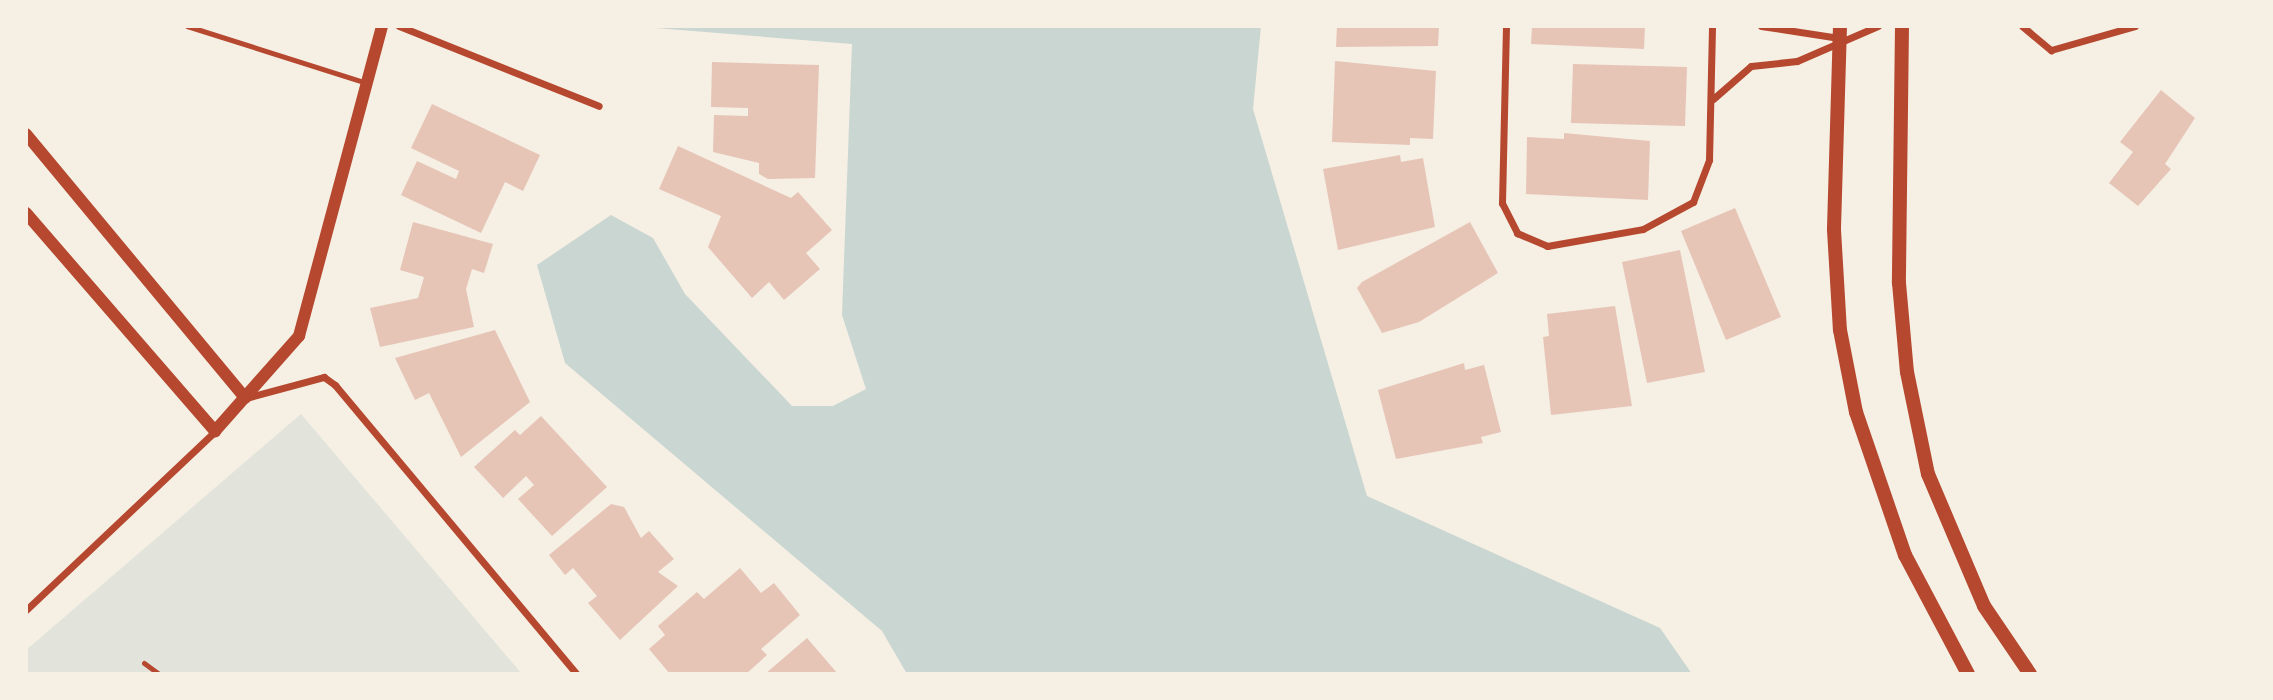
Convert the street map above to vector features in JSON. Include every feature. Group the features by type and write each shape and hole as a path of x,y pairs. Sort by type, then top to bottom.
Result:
{"main road":[{"path":"1902,26 1898,258 1907,372 1928,474 1984,606 2030,674"},
{"path":"1840,32 1834,230 1840,330 1856,412 1905,555 1969,674"}],"street":[{"path":"26,610 215,431 299,336 382,26"},
{"path":"399,26 599,106"},
{"path":"1506,26 1502,203 1517,233 1547,246 1643,229 1693,202 1709,160 1713,99 1712,26"},
{"path":"1761,26 1840,32 1878,26"},
{"path":"2022,26 2051,50 2135,26"},
{"path":"1713,99 1751,66 1797,61 1840,32"},
{"path":"26,134 245,398"},
{"path":"26,213 215,431"},
{"path":"245,398 324,377 335,385 577,674"}],"lane":[{"path":"187,26 367,83"},
{"path":"144,663 159,674"}],"shaded area":[{"path":"631,26 1261,26 1253,109 1367,496 1660,628 1692,674 907,674 882,631 565,363 537,265 611,215 653,238 685,294 792,406 833,406 866,389 842,315 852,44"},
{"path":"301,414 522,674 26,674 26,650"}],"building":[{"path":"1337,26 1439,26 1438,46 1336,47"},
{"path":"1532,26 1645,26 1644,49 1531,44"},
{"path":"1335,61 1436,71 1433,139 1410,138 1410,145 1332,142"},
{"path":"712,62 819,65 815,178 768,179 759,174 759,163 713,152 714,115 748,116 748,108 711,107"},
{"path":"1573,64 1687,67 1685,126 1571,123"},
{"path":"2161,90 2195,118 2165,164 2171,169 2138,206 2109,183 2133,152 2120,142"},
{"path":"432,104 540,155 523,191 505,182 481,233 401,195 417,161 456,179 459,171 411,148"},
{"path":"1564,133 1650,141 1648,200 1526,194 1527,137 1564,139"},
{"path":"678,146 791,198 798,192 832,230 806,253 820,269 784,300 769,282 752,298 708,247 721,216 659,189"},
{"path":"1400,155 1401,162 1423,158 1435,227 1338,250 1323,169"},
{"path":"1735,208 1781,317 1726,340 1681,231"},
{"path":"413,222 493,244 484,273 472,269 466,289 474,327 380,347 370,308 418,298 424,277 400,270"},
{"path":"1470,222 1498,273 1419,322 1382,333 1357,288 1362,282"},
{"path":"1680,250 1705,372 1647,383 1622,262"},
{"path":"1615,306 1632,406 1551,415 1543,337 1549,336 1547,314"},
{"path":"495,330 530,402 461,457 429,393 415,400 395,358"},
{"path":"1464,363 1465,370 1484,365 1501,432 1481,437 1483,443 1396,459 1378,390"},
{"path":"541,416 607,487 552,536 518,499 534,485 526,476 503,498 474,467 515,430 520,435"},
{"path":"611,504 624,507 641,538 649,531 674,559 658,572 678,586 620,640 588,603 597,596 573,568 565,575 549,555"},
{"path":"740,568 761,593 774,583 800,615 761,649 767,655 746,674 670,674 649,649 665,635 658,626 697,592 704,599"},
{"path":"807,638 838,674 765,674"}]}
